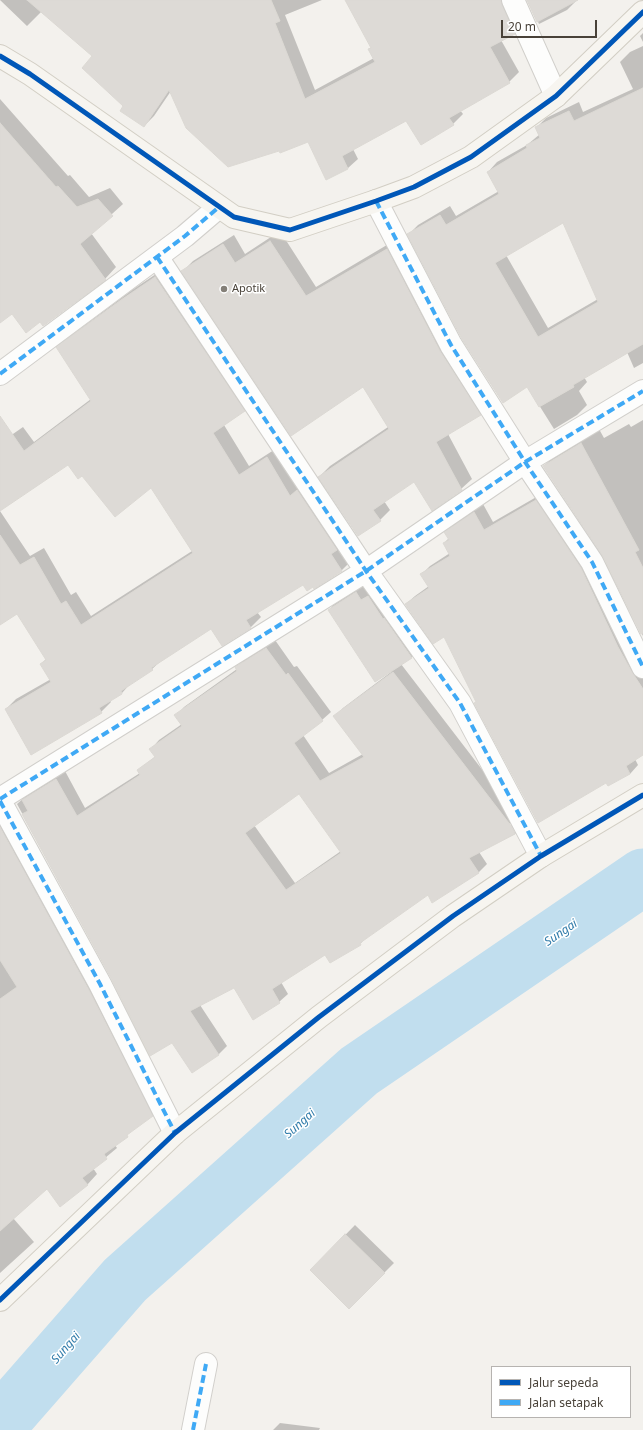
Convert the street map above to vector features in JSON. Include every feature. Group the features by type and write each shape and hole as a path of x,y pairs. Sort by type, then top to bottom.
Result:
{"street":[{"path":"513,0 556,96"},
{"path":"0,56 30,74 234,217 290,230 414,187 471,157 556,96 643,12"},
{"path":"376,201 452,345 525,462 592,562 643,667"},
{"path":"0,374 185,236 219,207"},
{"path":"157,257 366,571 460,703 541,856"},
{"path":"175,1133 100,984 0,800 366,571 525,462 643,392"},
{"path":"0,1300 175,1133 325,1012 452,916 541,856 643,795"},
{"path":"193,1430 206,1364"}],"building":[{"path":"27,0 271,0 280,21 275,23 305,99 375,62 368,49 371,48 345,0 501,0 515,34 490,47 510,83 449,118 454,125 421,145 406,121 342,156 348,169 326,180 308,142 280,153 279,151 228,167 186,128 169,90 144,127 120,111 123,106 82,68 92,56"},
{"path":"527,0 578,0 537,22"},
{"path":"643,88 643,344 573,385 574,387 539,407 527,387 503,403 462,339 407,234 440,215 446,225 499,194 487,172 527,148 526,145 540,138 535,127 569,111 574,121","holes":["563,223 598,302 538,337 495,263"]},
{"path":"0,123 56,187 58,186 77,207 98,199 113,216 80,244 106,280 43,326 40,322 26,333 12,314 0,323"},
{"path":"270,241 306,296 387,249 440,351 481,415 436,442 462,490 432,511 414,482 373,510 381,521 358,536 318,477 389,429 363,387 291,436 181,271 223,244 235,263"},
{"path":"155,277 245,411 213,433 239,475 267,457 290,496 297,490 337,550 331,554 342,571 314,589 313,587 307,591 303,585 246,620 251,628 222,646 211,629 151,668 153,670 121,691 122,694 99,708 102,713 31,755 5,709 51,682 40,664 46,660 17,614 0,625 0,535 20,565 34,557 61,604 66,601 81,625 193,553 151,488 115,517 82,476 78,479 68,465 0,511 0,416 24,451 91,401 56,347"},
{"path":"581,443 639,550 635,552 643,568 643,633 641,634 602,555 543,466"},
{"path":"536,500 581,568 618,647 643,689 643,755 626,766 630,774 608,786 606,783 538,823 474,703 476,702 444,637 433,644 405,604 429,588 420,574 450,556 443,543 449,540 444,532 474,512 484,530"},
{"path":"356,592 361,600 368,596 412,658 375,682 328,610"},
{"path":"266,648 286,675 288,673 323,721 294,743 320,781 364,757 333,716 393,672 512,827 515,834 469,858 479,873 432,903 428,895 360,943 361,945 330,963 325,955 272,989 280,1003 253,1020 234,988 190,1011 219,1055 192,1073 172,1043 150,1056 111,978 22,814 28,811 22,800 56,779 77,816 140,775 137,770 155,757 149,749 182,726 174,715 237,671 235,667","holes":["299,794 341,853 286,890 245,833"]},
{"path":"0,827 89,990 153,1116 127,1135 128,1137 104,1154 107,1159 82,1178 88,1185 60,1207 47,1189 0,1231 0,999 17,987 0,960"},
{"path":"345,1234 385,1273 349,1309 310,1270"}],"waterway":[{"name":"Sungai","path":"0,1423 125,1280 359,1071 643,877"}],"marked path":[{"path":"376,201 451,345 525,462 592,562 643,667"},
{"path":"0,374 185,236 219,207"},
{"path":"157,257 366,571 460,703 541,856"},
{"path":"0,799 366,571 525,462 643,391"},
{"path":"0,801 100,984 175,1133"},
{"path":"193,1430 206,1364"}],"cycle path":[{"path":"0,56 30,74 234,217 290,230 414,187 471,157 556,96 643,12"},
{"path":"0,1300 175,1133 319,1017 453,916 541,856 643,795"}],"place":[{"name":"Apotik","path":"224,289"}]}
